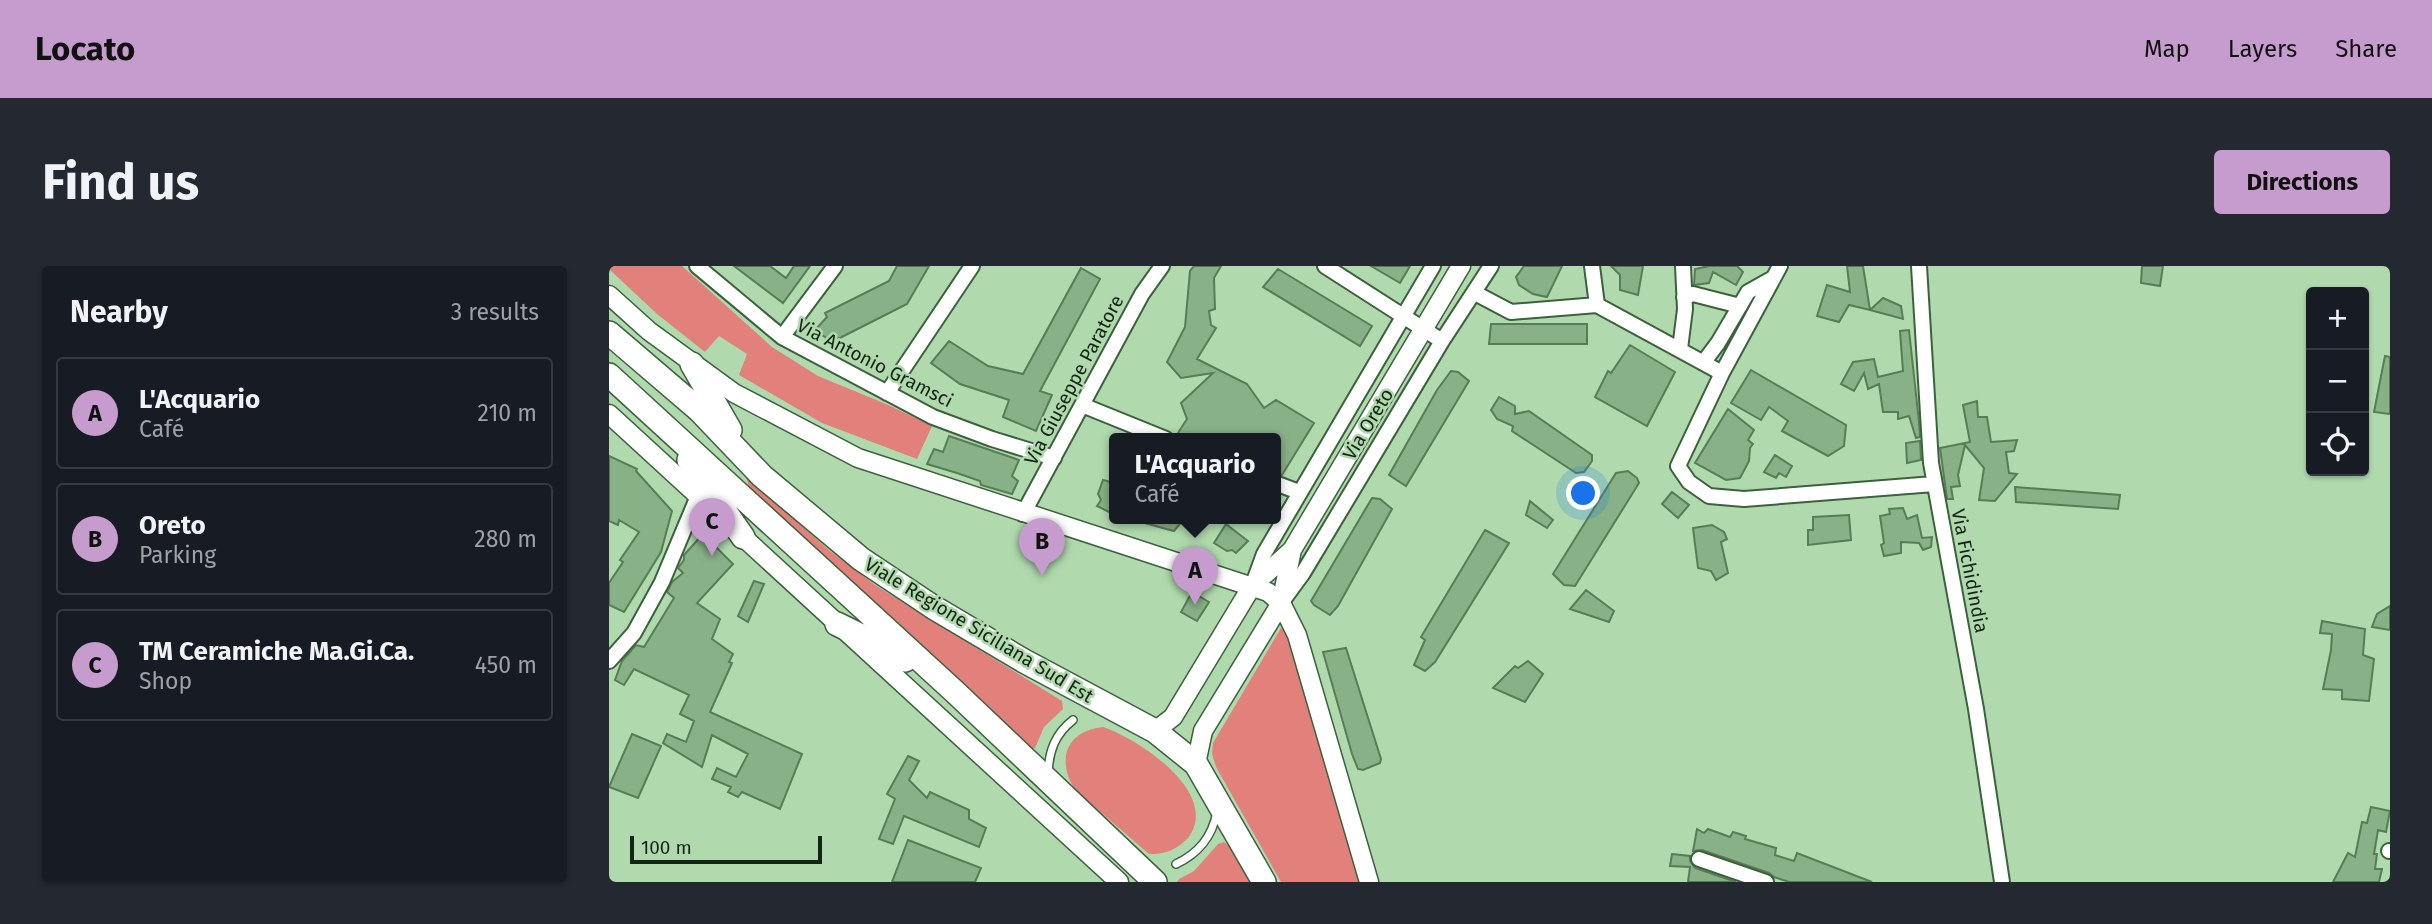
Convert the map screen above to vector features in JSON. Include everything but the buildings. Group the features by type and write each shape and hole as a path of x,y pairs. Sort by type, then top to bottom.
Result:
{"main road":[{"name":"Viale Regione Siciliana Sud Est","path":"609,332 699,410 762,476 861,559 933,607 1024,661 1155,731 1196,764 1264,882"},
{"path":"692,363 728,428 762,476"},
{"name":"Viale Regione Siciliana Sud Est","path":"609,374 955,692 1155,882"},
{"path":"663,424 743,537"},
{"path":"837,624 888,649 955,692"},
{"path":"1097,825 1131,882"}],"street":[{"name":"Via Antonio Gramsci","path":"697,266 782,337 933,417 1054,458"},
{"path":"782,337 835,266"},
{"path":"887,393 972,266"},
{"name":"Via Giuseppe Paratore","path":"1023,514 1142,294 1162,266"},
{"path":"1325,266 1442,341"},
{"name":"Via Oreto","path":"1281,524 1433,266"},
{"name":"Via Oreto","path":"1291,550 1461,266"},
{"name":"Via Oreto","path":"1281,603 1303,573 1442,341 1491,266"},
{"path":"1592,266 1597,306"},
{"path":"1679,349 1684,298 1683,266"},
{"name":"Via Fichidindia","path":"1919,266 1934,484 1972,684 2002,882"},
{"path":"1703,363 1748,292 1777,272"},
{"path":"1777,272 1722,373 1678,467 1689,482 1709,496 1744,499 1934,484"},
{"path":"1475,293 1511,312 1597,306 1722,373"},
{"path":"1684,298 1693,294 1740,306"},
{"path":"609,295 649,331 734,393 822,446 1166,565 1268,592 1281,603 1297,635 1369,882"},
{"path":"1082,405 1151,433"},
{"path":"609,414 1119,882"},
{"path":"1281,485 1299,492"},
{"path":"609,661 634,633 662,582 698,495"},
{"name":"Via Oreto","path":"1252,586 1264,554 1281,524"},
{"path":"1155,731 1173,717 1252,586 1291,550"},
{"path":"1196,764 1203,731 1281,603 1291,550"},
{"path":"1699,859 1766,882"}],"lane":[{"path":"1048,781 1049,756 1055,740 1062,729 1073,720"},
{"path":"1176,864 1197,851 1208,839 1219,804"}],"shaded area":[{"path":"609,266 682,266 772,347 818,376 932,426 917,459 822,423 739,375 747,354 719,336 705,352 657,314 609,269"},
{"path":"746,477 830,551 875,585 1062,701 1063,709 1044,727 1035,748 1031,749 752,497"},
{"path":"1281,628 1289,633 1361,882 1281,882 1216,767 1212,754 1213,743"},
{"path":"1103,727 1154,755 1185,786 1194,803 1196,821 1188,838 1175,848 1149,854 1075,790 1066,768 1068,749 1080,734"},
{"path":"1224,842 1250,882 1177,882 1194,871 1218,844"}],"place":[{"name":"TM Ceramiche Ma.Gi.Ca.","path":"712,556"},
{"name":"Oreto","path":"1042,576"},
{"name":"L'Acquario","path":"1195,605"}]}
